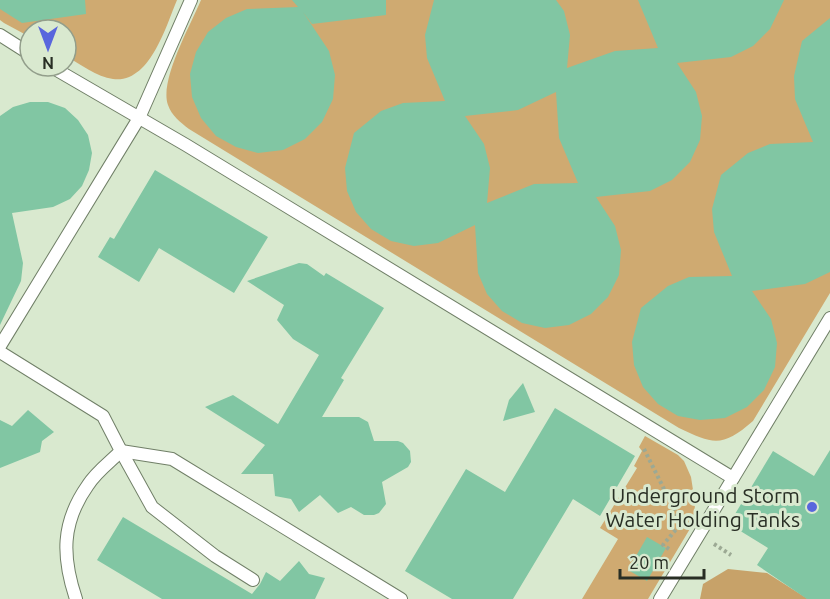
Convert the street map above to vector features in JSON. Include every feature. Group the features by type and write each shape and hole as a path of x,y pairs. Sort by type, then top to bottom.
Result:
{"lane":[{"path":"0,346 139,118 191,0"},
{"path":"0,35 18,46"},
{"path":"71,78 733,478"},
{"path":"660,599 830,318"},
{"path":"0,352 103,416 152,507 215,556 253,580"},
{"path":"76,599 66,562 65,543 71,517 88,484 121,452"},
{"path":"121,452 172,459 400,599"}],"path":[{"path":"643,448 680,524 731,555"}],"shaded area":[{"path":"0,0 177,0 155,51 147,63 126,78 107,78 78,63 78,18 18,18 18,31 0,20"},
{"path":"201,0 830,0 830,293 753,421 734,435 718,441 701,438 679,428 189,129 172,112 166,95 172,68"},
{"path":"645,436 678,455 684,461 691,477 695,503 694,522 648,599 582,599 618,539 600,528 637,468 634,466 642,451 639,447"},
{"path":"728,569 767,573 808,599 700,599 703,584"}],"building":[{"path":"0,0 85,0 86,14 58,18 18,18 18,20 0,9"},
{"path":"292,0 386,0 386,15 312,24 303,12 329,51 335,75 333,99 322,122 305,139 283,150 258,153 236,147 216,136 201,118 192,97 190,74 196,52 208,32 226,18 247,9 298,7"},
{"path":"434,0 556,0 564,11 570,35 567,68 615,51 658,48 638,0 784,0 770,29 753,46 731,57 677,63 696,92 702,116 700,140 690,162 672,180 650,191 596,197 615,226 621,250 619,275 608,297 591,314 569,325 545,328 522,323 502,311 487,294 478,273 475,225 438,243 414,246 391,241 371,229 356,212 347,191 345,168 354,133 381,111 403,103 445,101 427,58 425,35","holes":["556,92 559,138 578,183 534,184 487,203 490,168 484,144 465,116 518,110"]},
{"path":"830,18 830,272 805,284 752,291 771,319 777,343 775,367 764,390 747,407 725,418 700,420 678,416 658,404 643,387 634,365 632,342 641,308 668,286 689,277 732,276 714,232 712,209 721,175 748,153 770,144 813,142 795,99 794,76 802,41"},
{"path":"30,102 48,102 65,108 78,120 88,135 92,153 89,170 82,186 70,199 53,207 12,213 23,263 21,281 0,325 0,116 13,107"},
{"path":"155,170 268,237 234,293 159,248 139,282 98,257 110,237 114,239"},
{"path":"299,263 307,264 324,276 326,273 384,308 341,378 344,380 322,417 359,417 368,422 374,441 398,441 410,451 411,462 408,467 382,482 386,504 379,513 374,515 364,515 351,507 338,513 320,495 299,512 291,499 275,496 273,474 241,474 265,445 205,407 233,395 278,424 319,355 293,339 277,320 284,305 247,281"},
{"path":"523,383 535,412 503,421 509,400"},
{"path":"555,408 635,456 600,516 573,499 513,599 452,599 405,571 466,469 505,492"},
{"path":"28,410 54,432 42,441 40,452 0,468 0,420 12,426"},
{"path":"830,450 830,599 807,599 757,565 768,548 729,524 773,451 814,476"},
{"path":"123,517 252,594 266,572 280,581 299,561 309,574 325,578 315,599 162,599 97,560"},
{"path":"647,537 666,548 647,581 628,570"}],"place":[{"name":"Underground Storm Water Holding Tanks","path":"812,507"}]}
